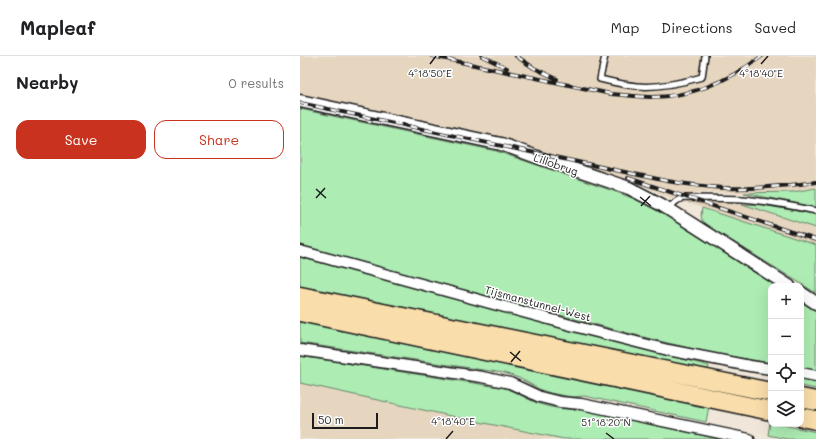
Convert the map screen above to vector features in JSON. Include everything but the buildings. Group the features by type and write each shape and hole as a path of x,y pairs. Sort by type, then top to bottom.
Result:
{"highway":[{"path":"300,296 768,391"},
{"path":"300,312 768,410"},
{"path":"804,399 816,401"},
{"path":"804,418 816,420"}],"street":[{"name":"Lillobrug","path":"300,101 501,144 629,188 655,201 785,283"},
{"name":"Tijsmanstunnel-West","path":"300,251 589,330 668,350 768,369"},
{"path":"804,295 816,303"},
{"path":"300,350 482,377 510,383 540,397 560,402 581,404 749,439"},
{"path":"804,374 816,376"}],"lane":[{"path":"605,56 600,79 638,86 663,86 702,77 705,56"},
{"path":"669,210 675,201 683,198 754,200 816,211"}],"shaded area":[{"path":"300,56 816,56 816,188 793,192 697,192 742,204 816,228 816,245 668,197 644,186 610,176 300,109"},
{"path":"300,383 469,420 564,439 300,439"}],"green space":[{"path":"300,109 496,151 640,201 771,283 768,283 768,362 711,353 651,339 300,247"},
{"path":"816,188 816,207 744,193 793,192"},
{"path":"742,204 762,205 816,214 816,228"},
{"path":"702,208 816,245 816,293 804,286 804,283 800,283 708,226 702,221"},
{"path":"300,257 709,366 708,371 300,289"},
{"path":"804,304 816,311 816,370 804,368"},
{"path":"300,318 709,406 706,422 584,396 572,397 550,393 541,390 519,378 504,373 300,343"},
{"path":"300,356 505,388 539,404 549,407 579,409 719,439 564,439 300,383"},
{"path":"804,378 816,380 816,389 804,387"},
{"path":"769,427 792,427 816,432 816,439 787,439 768,435"}],"railway":[{"path":"432,56 611,94 651,97 681,94 710,86 737,73 762,56"},
{"path":"482,56 507,68"},
{"path":"516,56 534,68 557,79"},
{"path":"300,103 667,181 726,188 771,187 816,182"},
{"path":"628,178 816,240"}]}
